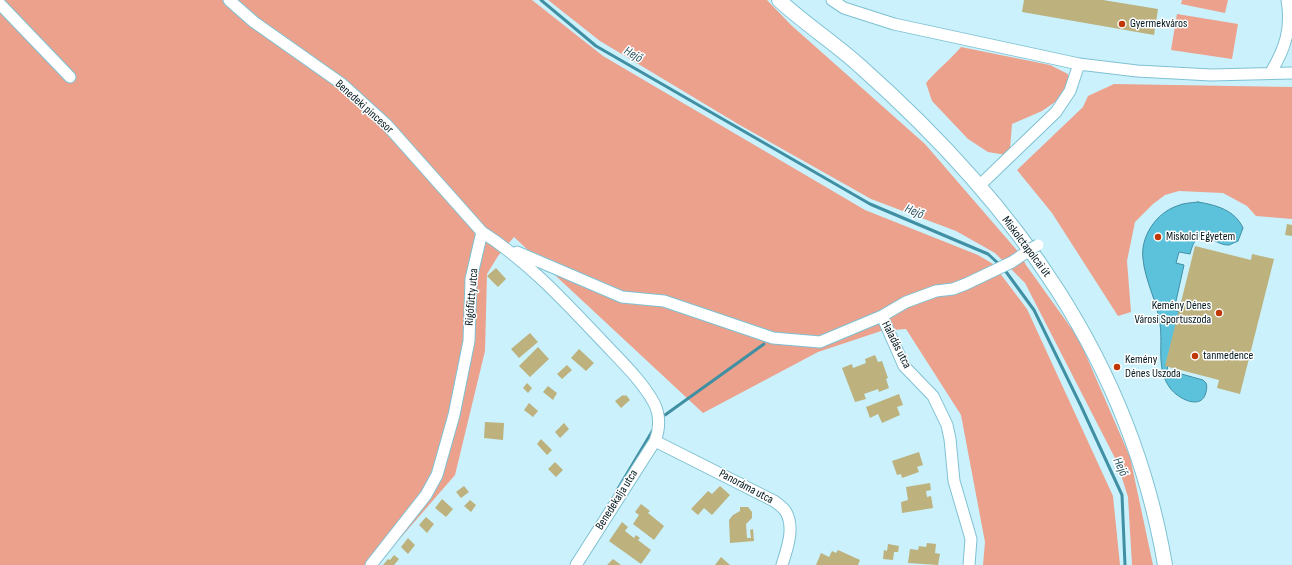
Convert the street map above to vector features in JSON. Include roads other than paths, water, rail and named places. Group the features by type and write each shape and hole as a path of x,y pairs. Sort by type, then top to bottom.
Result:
{"street":[{"name":"Benedeki pincesor","path":"229,0 254,22 342,84 386,124 482,232"},
{"name":"Miskolctapolcai út","path":"779,0 802,22 860,66 931,135 979,186 1032,248 1090,343 1113,391 1140,462 1152,504 1165,565"},
{"path":"832,0 844,8 894,24 1079,64 1137,71 1211,75 1292,72"},
{"path":"1271,72 1288,44 1292,12 1287,0"},
{"path":"0,4 70,77"},
{"path":"979,186 1056,112 1070,91 1079,64"},
{"path":"482,232 505,247 549,284 641,384 654,403 659,427 656,438"},
{"name":"Rigófütty utca","path":"371,565 426,495 437,475 454,415 469,342 471,278 482,232"},
{"path":"505,247 622,298 664,302 773,338 820,342 882,316"},
{"name":"Haladás utca","path":"969,565 971,539 954,482 947,425 933,396 904,366 882,316 906,302 936,291 953,289 988,273 1032,248"},
{"name":"Benedekalja utca","path":"576,565 656,438"},
{"name":"Panoráma utca","path":"656,438 774,501 786,511 791,524 788,544 782,565"}],"water":[{"path":"1198,202 1224,209 1240,222 1243,228 1238,241 1230,245 1202,236 1198,238 1194,244 1190,254 1179,252 1176,263 1184,265 1174,310 1179,312 1167,370 1203,380 1206,383 1207,389 1204,398 1195,402 1178,396 1170,388 1163,373 1161,365 1160,324 1144,267 1143,251 1147,234 1162,214 1179,205"}],"waterway":[{"name":"Hejő","path":"541,0 596,46 870,204 988,254 1000,265"},
{"name":"Hejő","path":"1004,269 1034,310 1081,406 1122,495 1125,565"},
{"path":"665,415 764,344"},
{"path":"616,492 653,430"}],"place":[{"name":"Gyermekváros","path":"1122,24"},
{"name":"Miskolci Egyetem","path":"1158,237"},
{"name":"Kemény Dénes Városi Sportuszoda","path":"1219,313"},
{"name":"tanmedence","path":"1195,356"},
{"name":"Kemény Dénes Uszoda","path":"1117,367"}]}
